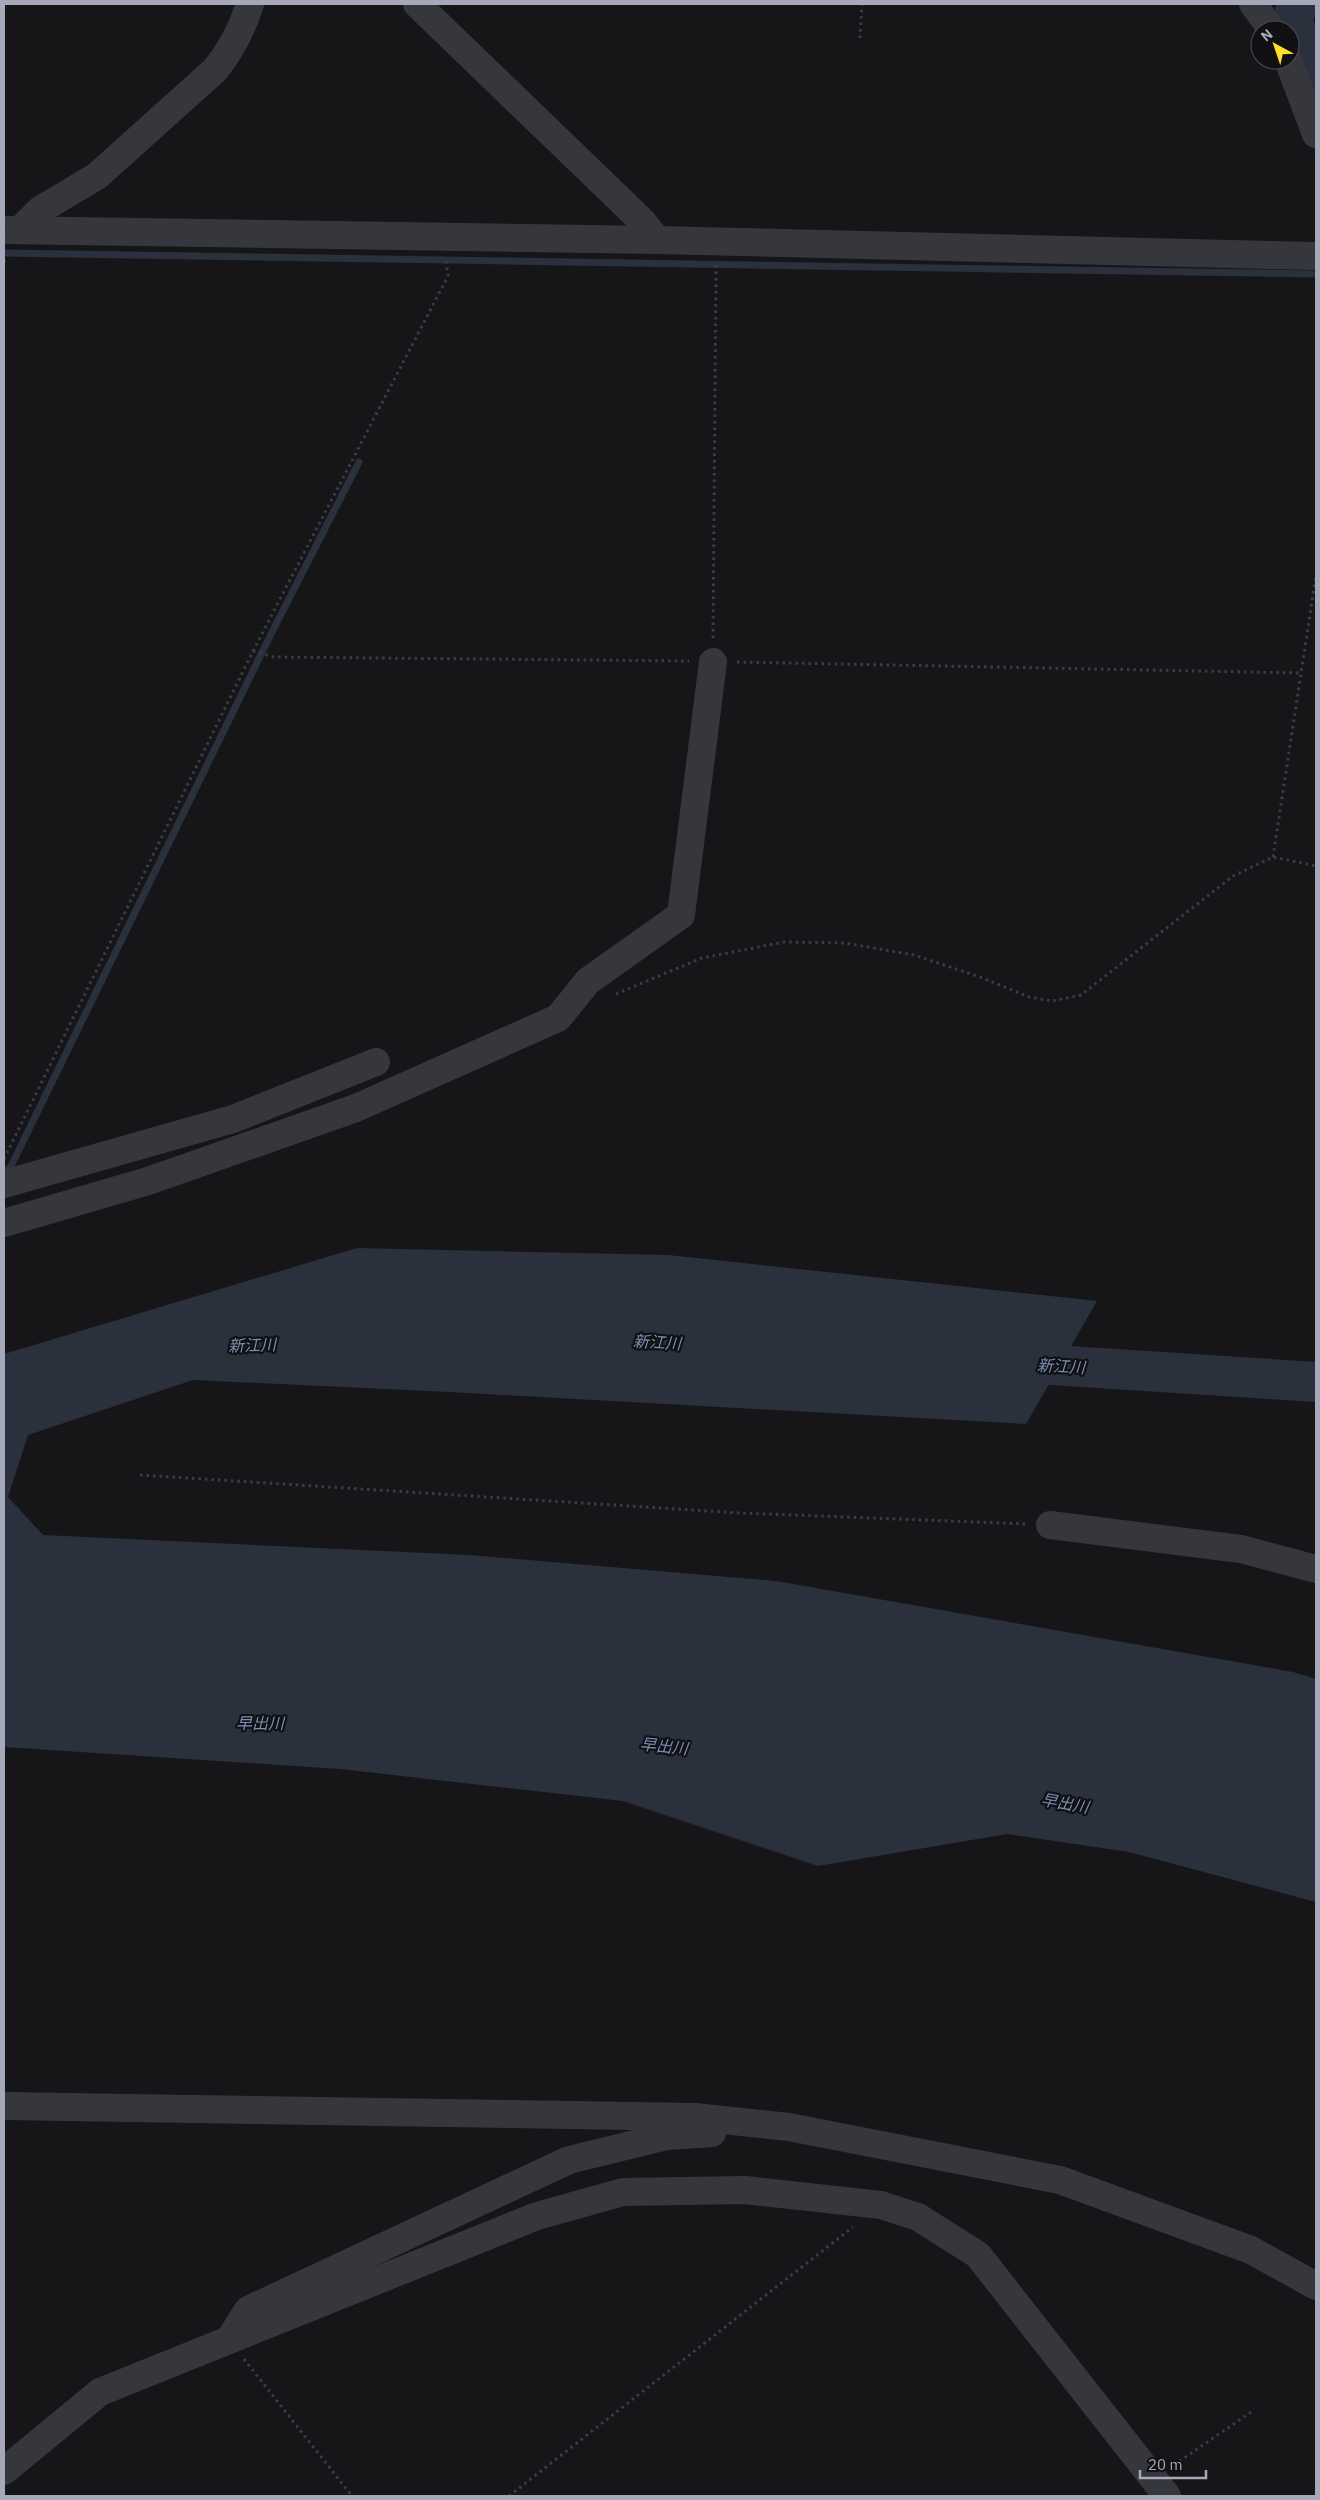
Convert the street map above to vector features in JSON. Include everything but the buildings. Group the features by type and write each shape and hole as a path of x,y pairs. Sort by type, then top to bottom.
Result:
{"street":[{"path":"12,230 40,210 97,176 215,70 231,51 244,24 250,4"},
{"path":"417,4 642,221 656,240"},
{"path":"1253,4 1265,20"},
{"path":"1292,70 1316,134"},
{"path":"12,230 656,240 1316,256"},
{"path":"4,1223 148,1181 356,1108 558,1018 588,980 681,915 713,662"},
{"path":"4,1184 233,1119 376,1062"},
{"path":"1050,1525 1241,1549 1316,1569"},
{"path":"4,2106 695,2117 788,2127 1060,2180 1251,2250 1316,2286"},
{"path":"229,2340 248,2310 569,2160 667,2136 788,2127"},
{"path":"4,2470 100,2392 537,2216 623,2192 745,2190 881,2205 918,2217 978,2255 1161,2488"}],"path":[{"path":"860,38 862,4"},
{"path":"4,1159 252,651 448,276 444,238"},
{"path":"713,662 716,242"},
{"path":"1273,858 1316,575"},
{"path":"252,651 274,657 713,662 1302,673"},
{"path":"612,995 702,958 784,942 836,942 914,955 980,977 1029,997 1052,1001 1081,995 1233,876 1273,858 1316,866"},
{"path":"140,1475 740,1513 1050,1525"},
{"path":"509,2496 881,2205"},
{"path":"229,2340 352,2496"},
{"path":"1161,2488 1254,2410"}],"water":[{"name":"早出川","path":"357,1248 668,1255 1097,1301 1026,1424 449,1392 193,1380 28,1435 8,1497 43,1535 469,1555 776,1581 1293,1672 1316,1679 1316,1902 1129,1852 1007,1834 818,1866 623,1801 340,1769 4,1747 4,1354"}],"waterway":[{"path":"1296,4 1293,23 1316,82"},
{"path":"4,253 1312,274"},
{"path":"4,1171 10,1168 271,634 359,462"},
{"name":"新江川","path":"1006,1362 1316,1382"}]}
